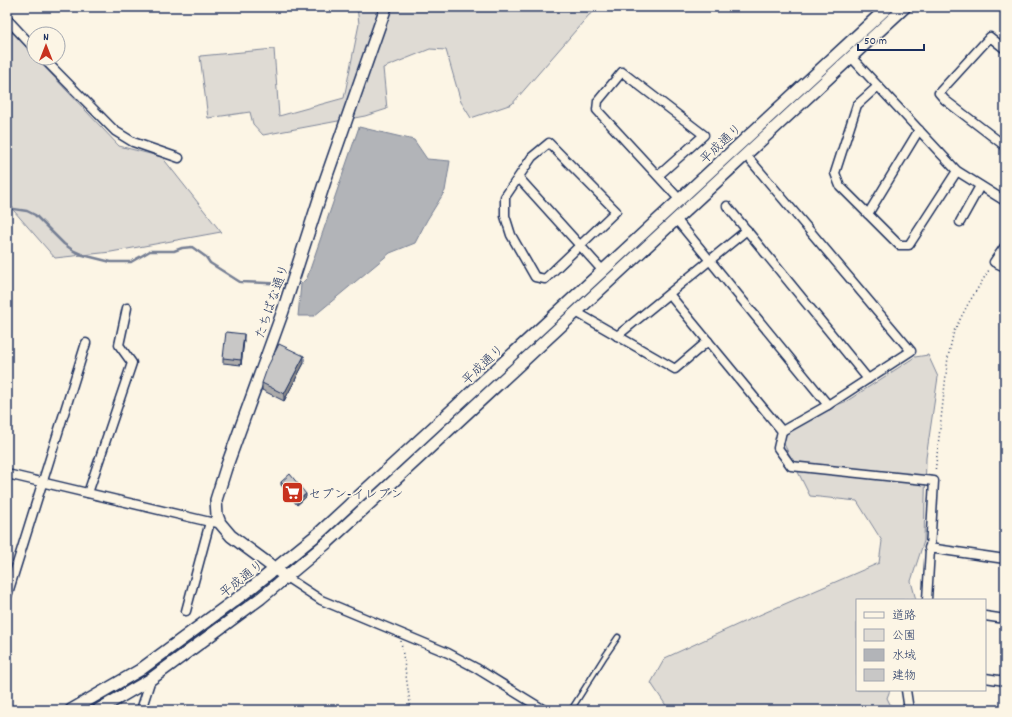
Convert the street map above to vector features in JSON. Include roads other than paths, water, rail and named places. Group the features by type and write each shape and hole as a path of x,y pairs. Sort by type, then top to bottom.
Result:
{"street":[{"name":"たちばな通り","path":"286,577 230,536 215,523 216,500 226,468 283,310 325,181 386,7"},
{"name":"平成通り","path":"71,710 140,670 250,589 319,533 888,7"},
{"name":"平成通り","path":"98,710 151,679 261,598 328,542 905,7"},
{"path":"7,19 26,39"},
{"path":"1005,49 990,37 939,93 945,100 1005,146"},
{"path":"851,57 957,171 1005,201"},
{"path":"51,66 115,131 133,142 179,158"},
{"path":"658,176 704,136 622,72 598,101 597,110 680,200"},
{"path":"878,86 857,105 835,173 840,186 899,245 909,245 957,171"},
{"path":"868,214 919,130"},
{"path":"549,143 616,211 580,245 545,279 535,277 511,235 505,216 506,197 532,157 549,143"},
{"path":"746,155 911,351 828,405 782,431 778,448 791,466 934,481 926,599"},
{"path":"519,178 602,271"},
{"path":"960,222 980,186"},
{"path":"727,206 868,379"},
{"path":"676,219 828,405"},
{"path":"617,336 747,230"},
{"path":"1005,246 994,262 1005,267"},
{"path":"670,294 782,431"},
{"path":"88,493 132,363 119,345 126,308"},
{"path":"576,312 675,369 708,341"},
{"path":"7,596 86,344"},
{"path":"7,474 215,523 186,611"},
{"path":"929,548 1005,559"},
{"path":"286,577 321,600 455,657 544,710"},
{"path":"986,616 1005,619"},
{"path":"986,678 1005,681"},
{"path":"141,710 151,679"},
{"path":"906,691 908,710"}],"lane":[{"path":"570,710 618,637"}],"water":[{"path":"359,127 414,140 427,159 450,161 445,191 415,243 390,253 314,316 298,316 301,284 307,278"}],"waterway":[{"path":"7,208 27,211 35,215 64,244 83,255 111,262 131,262 150,251 174,251 192,247 206,257 210,263 240,282 289,284"}],"place":[{"name":"セブン-イレブン","path":"293,493"}]}
